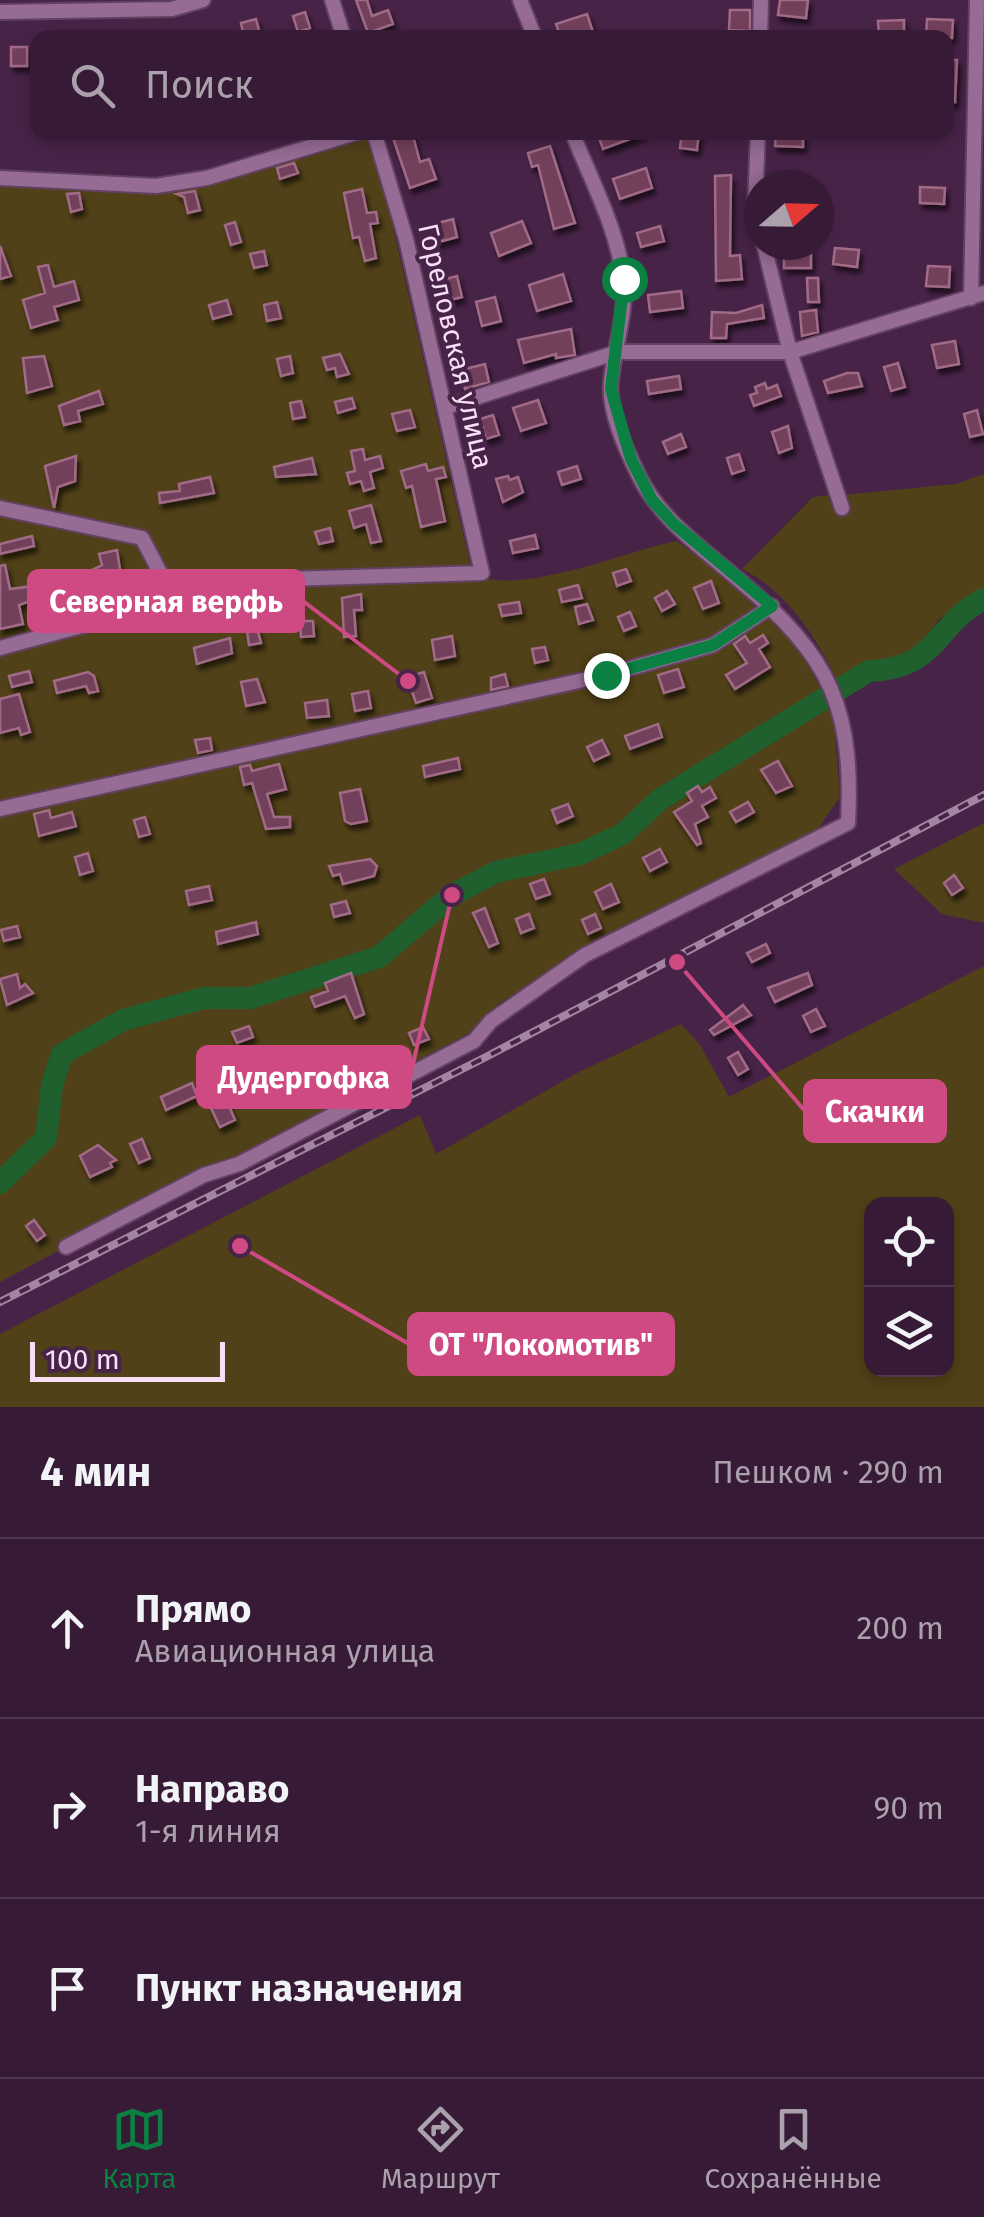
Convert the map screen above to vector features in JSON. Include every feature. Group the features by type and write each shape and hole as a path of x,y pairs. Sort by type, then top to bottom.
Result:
{"street":[{"path":"0,12 172,9 202,0"},
{"path":"332,0 341,30"},
{"path":"520,0 532,30"},
{"path":"760,0 760,30"},
{"path":"446,407 618,352 790,352 977,296 977,0"},
{"path":"0,178 156,186 207,178 333,140"},
{"name":"Гореловская улица","path":"176,603 250,580 482,573 406,239 376,140"},
{"path":"66,1247 204,1174 239,1164 474,1041 492,1021 585,955 848,823 851,768 843,711 826,679 772,606 686,535 652,500 631,459 612,397 624,298 620,259 575,140"},
{"path":"756,170 758,140"},
{"path":"768,260 790,352 842,508"},
{"path":"0,508 142,538 176,603 0,648"},
{"path":"0,809 606,675 713,645 772,606"}],"shaded area":[{"path":"356,140 373,140 472,573 491,579 543,577 677,541 776,617 800,651 833,711 840,797 808,843 581,949 499,1004 469,1033 0,1282 0,185 157,190 251,173"},
{"path":"984,474 984,593 939,619 915,657 872,663 838,683 799,617 773,589 742,569 813,497 831,495 838,513 842,495 956,484"},
{"path":"984,823 984,923 942,914 894,869"},
{"path":"984,966 984,1407 0,1407 0,1334 420,1115 436,1154 579,1072 681,1024 700,1045 729,1097"}],"building":[{"path":"356,0 367,0 372,16 388,10 393,24 367,30"},
{"path":"780,0 808,0 806,18 778,15"},
{"path":"730,10 750,10 750,30 729,30"},
{"path":"305,12 310,28 297,30 293,16"},
{"path":"587,14 592,30 558,30 556,24"},
{"path":"256,19 259,30 242,30 241,23"},
{"path":"927,19 953,20 952,30 926,30"},
{"path":"904,20 904,30 879,30 878,21"},
{"path":"11,47 27,47 27,66 11,66"},
{"path":"954,60 957,60 955,102"},
{"path":"394,140 414,140 420,162 429,159 436,179 410,188"},
{"path":"600,140 628,140 603,149"},
{"path":"681,140 698,140 697,150 680,148"},
{"path":"775,140 803,140 803,147 775,146"},
{"path":"550,146 575,223 554,229 538,165 532,167 528,153"},
{"path":"294,163 298,173 280,179 277,168"},
{"path":"646,168 652,188 620,199 613,179"},
{"path":"731,175 730,256 740,255 742,279 716,281 715,176"},
{"path":"920,187 945,188 944,204 920,203"},
{"path":"362,189 367,213 376,212 378,223 370,224 376,258 365,261 359,237 353,238 344,193"},
{"path":"195,191 200,210 188,213 184,197 177,194"},
{"path":"79,193 82,209 71,212 67,194"},
{"path":"453,219 457,237 428,245 423,227"},
{"path":"522,221 531,243 499,256 491,233"},
{"path":"235,222 241,242 231,245 225,225"},
{"path":"660,226 664,241 641,247 637,233"},
{"path":"0,246 11,276 0,279"},
{"path":"835,248 859,250 857,267 833,264"},
{"path":"264,251 267,265 254,268 250,254"},
{"path":"784,260 811,260 811,268 784,268"},
{"path":"48,265 54,287 74,281 79,300 54,307 58,320 31,328 23,300 45,293 38,267"},
{"path":"928,266 950,267 949,287 926,286"},
{"path":"563,274 571,301 537,311 529,285"},
{"path":"457,276 462,297 439,303 434,282"},
{"path":"807,278 818,278 819,302 808,302"},
{"path":"681,291 683,308 650,312 648,295"},
{"path":"495,297 501,321 482,326 476,302"},
{"path":"227,300 231,314 213,319 209,305"},
{"path":"277,302 281,318 267,321 264,305"},
{"path":"762,305 764,318 727,324 726,338 711,338 712,312 736,313"},
{"path":"816,310 818,332 802,336 800,312"},
{"path":"571,329 575,355 556,358 556,354 524,363 518,340"},
{"path":"955,341 959,364 937,368 932,345"},
{"path":"340,354 349,374 337,377 335,368 327,370 323,358"},
{"path":"44,356 52,386 27,393 23,358"},
{"path":"290,356 293,373 281,376 277,359"},
{"path":"898,363 905,387 891,391 884,367"},
{"path":"485,364 489,382 465,389 461,370"},
{"path":"858,373 862,386 828,393 824,381"},
{"path":"679,376 681,389 649,394 647,381"},
{"path":"765,383 767,389 777,385 781,396 754,406 750,395 757,393 755,387"},
{"path":"99,391 103,404 78,411 80,421 64,425 59,406"},
{"path":"352,398 355,408 338,413 335,402"},
{"path":"538,400 546,423 521,431 513,408"},
{"path":"301,401 305,417 293,419 290,403"},
{"path":"410,410 415,427 397,431 392,414"},
{"path":"977,410 983,434 970,437 964,414"},
{"path":"493,415 499,435 486,439 480,419"},
{"path":"788,426 792,448 779,453 772,432"},
{"path":"681,434 686,447 668,454 663,442"},
{"path":"363,449 365,460 380,456 383,468 370,472 374,488 364,491 361,481 350,484 347,473 355,471 351,451"},
{"path":"739,454 744,470 732,474 727,458"},
{"path":"76,456 75,481 58,487 54,508 45,466"},
{"path":"312,458 316,474 276,477 274,467"},
{"path":"426,464 428,471 443,467 446,477 436,479 445,521 421,527 412,486 406,488 401,471"},
{"path":"577,466 581,479 562,485 558,472"},
{"path":"508,476 510,480 518,477 523,492 503,502 496,479"},
{"path":"210,477 214,493 160,503 159,493 180,491 179,484"},
{"path":"371,505 381,541 371,543 366,524 354,528 349,511"},
{"path":"330,528 333,541 319,544 315,532"},
{"path":"535,535 538,548 513,553 510,541"},
{"path":"32,536 34,546 0,554 0,544"},
{"path":"117,550 125,602 89,606 82,575 102,565 99,554"},
{"path":"5,565 10,589 42,585 44,596 19,605 23,624 0,629 0,566"},
{"path":"626,569 631,581 617,586 613,573"},
{"path":"711,581 719,603 703,609 694,588"},
{"path":"578,585 582,598 562,602 559,590"},
{"path":"667,591 675,604 662,611 655,598"},
{"path":"361,594 362,610 354,610 356,636 344,637 342,598"},
{"path":"519,602 521,613 502,616 499,605"},
{"path":"587,604 593,620 579,624 575,607"},
{"path":"630,612 636,626 624,631 618,617"},
{"path":"300,621 313,621 314,636 301,637"},
{"path":"246,624 256,624 261,643 249,645"},
{"path":"763,635 768,643 759,649 770,667 735,689 726,675 747,663 734,644 745,636 750,643"},
{"path":"452,636 455,656 435,660 432,640"},
{"path":"230,638 232,653 197,664 194,648"},
{"path":"545,647 548,660 535,663 532,649"},
{"path":"678,669 684,687 664,693 658,675"},
{"path":"29,671 32,682 12,687 9,676"},
{"path":"88,672 94,676 98,691 89,693 86,686 57,693 54,681"},
{"path":"424,672 432,698 416,703 407,677"},
{"path":"505,674 508,686 491,690 491,678"},
{"path":"257,679 265,702 246,706 241,682"},
{"path":"368,691 371,708 355,711 352,694"},
{"path":"19,694 30,732 21,735 19,728 0,733 0,699"},
{"path":"327,700 329,716 307,718 305,703"},
{"path":"658,724 662,737 630,749 625,736"},
{"path":"210,738 212,750 198,753 195,740"},
{"path":"602,740 609,754 594,761 587,747"},
{"path":"458,758 460,769 425,777 423,766"},
{"path":"778,761 792,786 776,793 761,770"},
{"path":"279,764 286,789 267,794 274,817 290,817 290,827 266,829 252,783 244,785 240,767 250,765 252,771"},
{"path":"698,786 702,792 710,787 716,798 702,806 708,817 695,824 701,843 697,845 674,812 692,801 687,793"},
{"path":"360,789 367,821 351,824 345,821 340,793"},
{"path":"748,802 754,812 736,822 730,812"},
{"path":"568,804 573,816 557,823 552,810"},
{"path":"49,810 51,818 72,812 76,826 39,836 34,814"},
{"path":"145,817 150,834 139,837 134,820"},
{"path":"660,849 667,862 650,871 643,858"},
{"path":"88,853 93,871 80,875 75,857"},
{"path":"370,859 377,866 374,876 343,884 340,874 333,876 329,866"},
{"path":"954,875 963,888 952,895 944,883"},
{"path":"544,879 550,894 536,899 530,884"},
{"path":"611,884 619,902 603,909 595,892"},
{"path":"209,886 212,900 189,905 186,891"},
{"path":"346,901 350,913 334,917 331,905"},
{"path":"485,908 498,943 489,947 473,913"},
{"path":"529,914 534,928 521,933 516,919"},
{"path":"595,914 601,928 588,934 582,920"},
{"path":"256,922 258,934 218,944 216,932"},
{"path":"17,926 20,937 4,941 1,930"},
{"path":"766,944 770,953 752,962 747,953"},
{"path":"351,973 364,1014 355,1018 345,996 315,1007 311,997 328,991 325,983"},
{"path":"808,973 812,985 775,1002 768,988"},
{"path":"17,974 20,988 25,984 33,993 7,1005 0,979"},
{"path":"743,1005 751,1015 714,1035 710,1030"},
{"path":"816,1009 825,1026 811,1032 803,1016"},
{"path":"249,1026 253,1037 237,1043 232,1032"},
{"path":"423,1027 429,1039 414,1045 409,1033"},
{"path":"738,1052 748,1069 738,1075 728,1058"},
{"path":"192,1083 197,1096 166,1110 161,1097"},
{"path":"226,1099 235,1120 220,1127 210,1106"},
{"path":"142,1139 150,1158 139,1163 130,1144"},
{"path":"98,1145 116,1160 110,1163 112,1167 90,1177 80,1156"},
{"path":"34,1220 45,1235 37,1241 26,1226"}],"waterway":[{"path":"0,1183 46,1138 52,1085 62,1054 123,1020 204,998 250,998 379,957 452,895 496,872 580,854 623,834 659,800 869,671 892,668 922,654 967,610 984,599"}],"railway":[{"path":"0,1302 484,1058 984,795"}],"place":[{"name":"Северная верфь","path":"408,681"},
{"name":"Дудергофка","path":"452,895"},
{"name":"Скачки","path":"677,962"},
{"name":"ОТ \"Локомотив\"","path":"240,1246"}],"route":[{"path":"606,675 713,645 772,606 674,524 652,500 631,459 611,389 623,316 624,279"}]}
